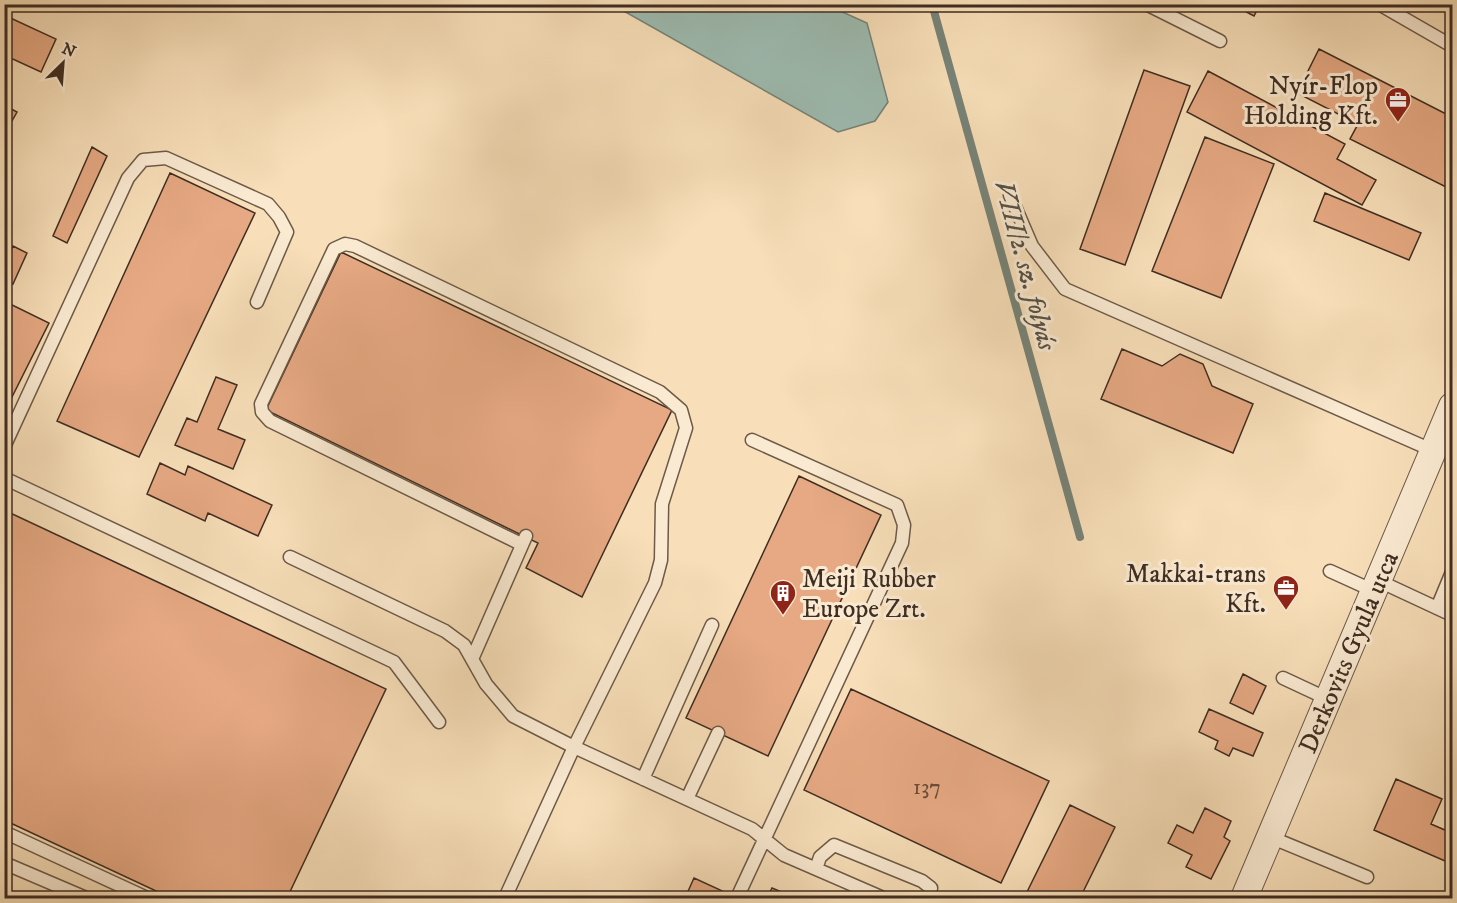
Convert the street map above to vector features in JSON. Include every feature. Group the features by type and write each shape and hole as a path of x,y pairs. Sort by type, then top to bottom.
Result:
{"street":[{"name":"Derkovits Gyula utca","path":"1244,898 1452,406"}],"lane":[{"path":"1146,4 1220,41"},
{"path":"1379,4 1452,46"},
{"path":"4,447 128,178 143,160 166,158 268,204 279,217 287,232 257,302"},
{"path":"1010,195 1032,246 1065,289 1434,451"},
{"path":"473,657 523,540 270,421 262,412 261,404 334,249 345,244 355,246 660,392 681,410 686,428 662,504 661,560 655,583 574,747 505,898"},
{"path":"737,898 902,543 904,525 897,505 752,440"},
{"path":"4,478 394,662 439,722"},
{"path":"290,558 445,631 464,645 473,657 486,684 507,711 574,747 752,829 784,855 883,898"},
{"path":"1330,571 1452,615"},
{"path":"1437,608 1452,572"},
{"path":"643,779 712,625"},
{"path":"1283,678 1328,699"},
{"path":"687,799 718,733"},
{"path":"4,832 147,898"},
{"path":"1270,837 1367,877"},
{"path":"816,869 820,857 834,845 922,881 931,888 929,898"},
{"path":"4,863 86,898"}],"water":[{"path":"613,5 827,5 867,23 888,102 875,121 838,132"}],"building":[{"path":"1231,4 1260,4 1254,16"},
{"path":"4,15 56,39 41,72 4,55"},
{"path":"1319,49 1452,117 1452,175 1446,187 1350,139 1358,124 1297,93"},
{"path":"1144,70 1190,86 1125,265 1080,249"},
{"path":"1208,71 1345,144 1337,159 1376,180 1362,205 1187,112"},
{"path":"4,105 17,112 4,135"},
{"path":"1205,137 1274,164 1221,298 1152,271"},
{"path":"92,147 107,156 67,243 53,236"},
{"path":"170,173 255,213 139,457 57,421"},
{"path":"1325,193 1421,233 1409,260 1314,221"},
{"path":"13,246 27,253 13,284 4,280 4,264"},
{"path":"341,252 672,410 582,597 526,568 538,543 266,410"},
{"path":"4,301 49,323 4,413"},
{"path":"1122,349 1162,366 1180,354 1203,364 1212,386 1253,404 1233,453 1101,399"},
{"path":"216,377 237,385 218,429 245,440 233,469 175,445 187,418 197,422"},
{"path":"160,463 185,475 188,466 272,505 258,536 208,513 205,521 147,494"},
{"name":"Meiji Rubber Europe Zrt.","path":"799,476 881,515 768,756 686,718"},
{"path":"6,511 386,689 287,898 171,898 4,820"},
{"path":"1243,674 1266,686 1253,714 1230,703"},
{"path":"851,689 1049,781 1001,883 804,790"},
{"path":"1209,709 1263,733 1253,756 1233,748 1229,756 1215,749 1218,741 1199,732"},
{"path":"1396,779 1442,799 1431,824 1452,833 1452,843 1445,861 1374,830"},
{"path":"1070,805 1115,827 1080,898 1024,898"},
{"path":"1205,808 1231,821 1224,837 1230,841 1211,879 1186,867 1192,855 1168,843 1177,825 1193,833"},
{"path":"694,878 729,894 727,898 685,898"},
{"path":"772,888 796,898 767,898"}],"waterway":[{"name":"VIII/2. sz. folyás","path":"932,4 1080,537"}],"place":[{"name":"Nyír-Flop Holding Kft.","path":"1398,123"},
{"name":"Makkai-trans Kft.","path":"1286,611"},
{"name":"Meiji Rubber Europe Zrt.","path":"783,616"}]}
